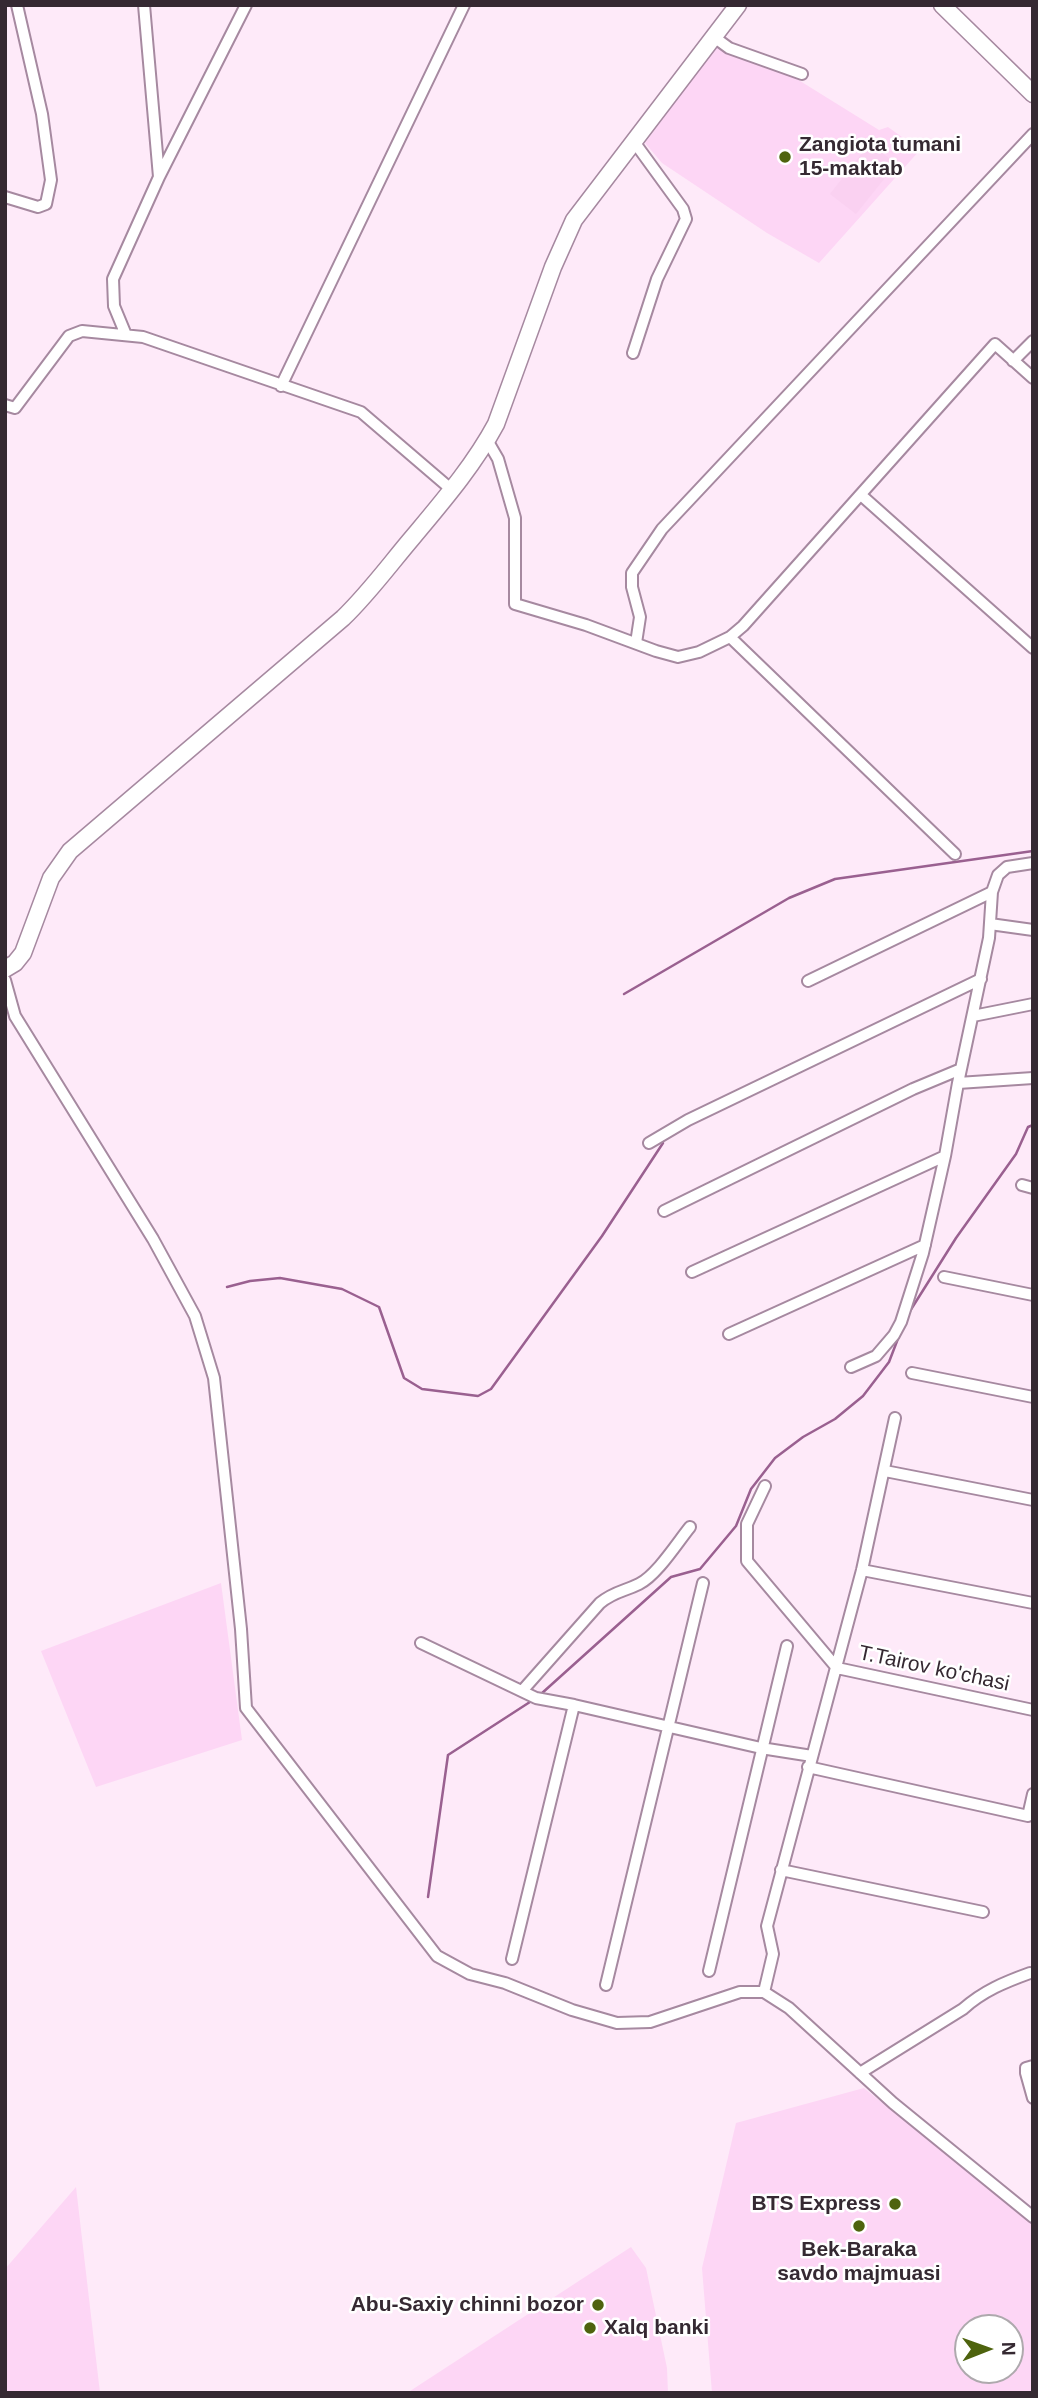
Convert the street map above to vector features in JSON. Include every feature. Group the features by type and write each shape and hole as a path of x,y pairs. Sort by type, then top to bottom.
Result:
{"street":[{"path":"5,197 38,207 46,204 51,180 42,114 17,5"},
{"path":"144,5 159,177"},
{"path":"126,335 114,306 113,279 159,177 246,5"},
{"path":"281,386 464,5"},
{"path":"5,969 15,963 23,953 51,878 69,851 348,613 452,490 487,440 503,407 568,230 589,198 635,143 738,5"},
{"path":"942,5 1033,94"},
{"path":"714,37 729,48 803,74"},
{"path":"636,643 640,617 632,587 632,573 662,530 1033,134"},
{"path":"633,353 657,279 686,219 684,209 635,143"},
{"path":"5,405 15,408 69,336 75,332 143,337 360,412 452,490"},
{"path":"1013,360 1033,341"},
{"path":"487,440 498,460 515,518 515,604 586,625 671,656 686,657 730,637 743,626 995,344 1033,379"},
{"path":"861,495 1033,648"},
{"path":"730,637 955,854"},
{"path":"851,1367 876,1356 901,1322 925,1245 946,1156 958,1083 981,979 992,892 998,876 1007,867 1033,863"},
{"path":"808,981 992,892"},
{"path":"990,924 1033,930"},
{"path":"649,1143 688,1120 981,979"},
{"path":"5,980 15,1016 153,1239 199,1326 215,1378 241,1629 246,1708 422,1938 437,1956 458,1969 505,1983 572,2010 617,2023 650,2022 740,1992 764,1993 789,2008 893,2103 1033,2217"},
{"path":"973,1016 1033,1004"},
{"path":"664,1211 913,1089 961,1069"},
{"path":"958,1083 1033,1078"},
{"path":"692,1272 946,1156"},
{"path":"729,1334 925,1245"},
{"path":"944,1278 1033,1295"},
{"path":"912,1373 1033,1397"},
{"path":"764,1993 773,1954 767,1926 862,1570 895,1418"},
{"path":"885,1471 1033,1500"},
{"name":"T.Tairov ko'chasi","path":"765,1486 747,1524 747,1561 837,1668 1033,1710"},
{"path":"522,1692 600,1603 613,1593 639,1584 649,1576 690,1527"},
{"path":"862,1570 1033,1603"},
{"path":"606,1985 703,1583"},
{"path":"421,1643 536,1698 761,1748 1030,1816 1033,1794"},
{"path":"709,1972 787,1646"},
{"path":"512,1959 574,1705"},
{"path":"781,1870 983,1912"},
{"path":"860,2073 963,2010 975,1998 994,1987 1030,1973"},
{"path":"1033,2066 1026,2068 1026,2073 1033,2098"}],"shaded area":[{"name":"Zangiota tumani 15-maktab","path":"717,45 784,71 879,130 888,127 920,150 819,263 767,233 662,163 645,143"},
{"path":"870,143 896,164 856,214 830,194"},
{"path":"221,1583 242,1740 96,1787 41,1651"},
{"name":"Bek-Baraka savdo majmuasi","path":"864,2088 1033,2224 1033,2393 712,2393 702,2268 736,2123"},
{"path":"76,2187 100,2393 5,2393 5,2269"},
{"name":"Abu-Saxiy chinni bozor","path":"631,2247 646,2268 667,2368 668,2393 407,2393"}],"waterway":[{"path":"624,994 789,898 835,879 1033,851"},
{"path":"910,1311 956,1238 1016,1154 1028,1127 1033,1125"},
{"path":"227,1287 280,1278 342,1289 379,1307 404,1378 422,1389 478,1396 491,1389 602,1236 663,1143"},
{"path":"541,1694 671,1577 700,1569 736,1526 751,1489 775,1458 803,1437 835,1419 863,1396 889,1362 899,1336"},
{"path":"428,1897 448,1755 533,1700"}],"place":[{"name":"Zangiota tumani 15-maktab","path":"785,157"},
{"name":"BTS Express","path":"895,2204"},
{"name":"Bek-Baraka savdo majmuasi","path":"859,2226"},
{"name":"Abu-Saxiy chinni bozor","path":"598,2305"},
{"name":"Xalq banki","path":"590,2328"}]}
